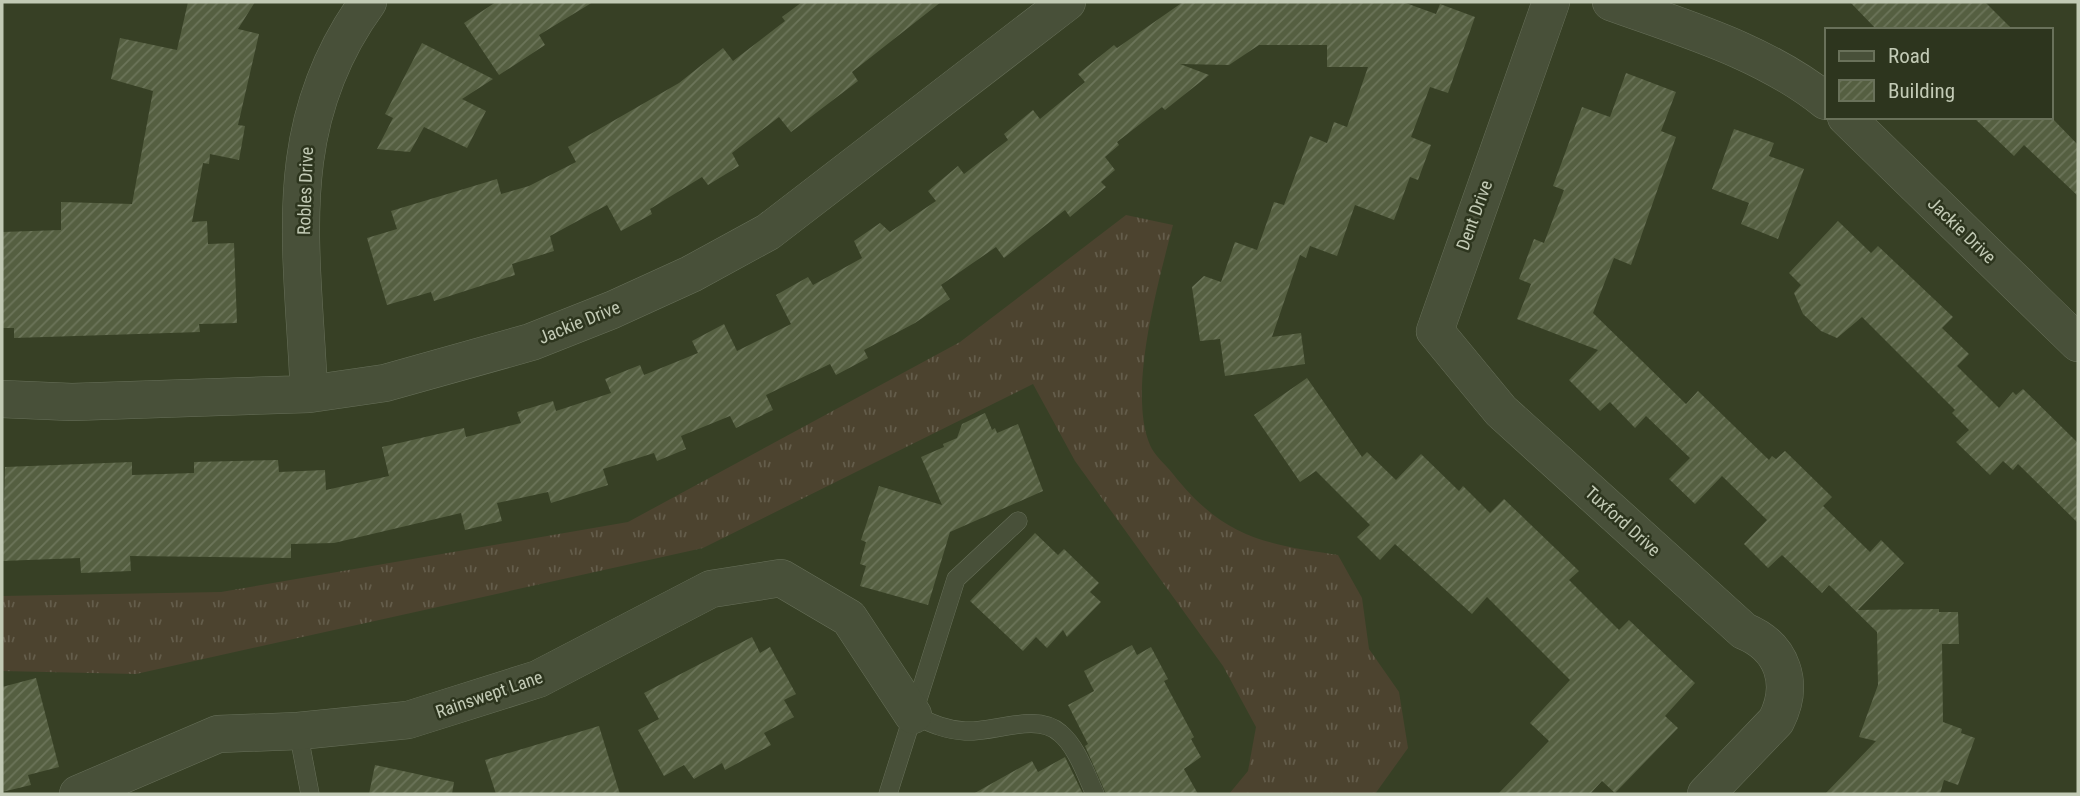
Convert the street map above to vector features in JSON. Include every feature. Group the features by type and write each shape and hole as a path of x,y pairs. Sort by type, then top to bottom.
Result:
{"street":[{"name":"Robles Drive","path":"309,394 301,197 303,159 321,86 335,53 368,2"},
{"name":"Jackie Drive","path":"2,399 72,402 309,394 385,383 458,365 531,342 612,310 691,274 768,232 1067,2"},
{"name":"Dent Drive","path":"1501,411 1435,331 1551,2"},
{"path":"1611,2 1745,51 1784,71 1825,100"},
{"name":"Jackie Drive","path":"1848,119 2078,343"},
{"name":"Tuxford Drive","path":"1501,411 1744,631 1768,645 1783,667 1786,680 1783,708 1776,721 1706,794"},
{"name":"Rainswept Lane","path":"78,794 218,734 298,731 408,720 538,679 711,589 781,578 849,618 913,715"}],"lane":[{"path":"888,794 956,579 1018,521"},
{"path":"913,715 941,729 966,732 1045,725 1060,732 1071,746 1096,794"},
{"path":"298,731 310,794"}],"green space":[{"path":"1126,215 1173,225 1143,366 1144,422 1150,445 1191,495 1227,524 1266,541 1338,555 1362,598 1369,649 1399,692 1408,748 1375,794 1229,794 1248,771 1256,727 1223,666 1075,461 1033,384 703,548 136,674 2,671 2,596 221,592 628,522 960,342"}],"building":[{"path":"188,2 255,2 238,29 259,34 238,125 245,126 239,160 210,154 209,164 203,163 192,222 207,221 208,244 234,243 237,323 199,324 200,332 14,338 14,328 2,328 2,232 61,230 61,202 132,204 153,91 111,79 120,38 177,50"},
{"path":"496,2 593,2 539,35 545,45 499,75 464,23"},
{"path":"802,2 941,2 852,72 858,81 791,132 779,117 732,153 739,166 708,185 702,177 650,209 652,214 621,231 607,205 550,236 554,251 512,264 515,275 434,301 431,292 387,305 367,238 397,229 391,211 497,179 501,194 529,186 576,162 568,147 679,83 723,48 733,61 785,21 782,17"},
{"path":"1183,2 1403,2 1436,14 1440,4 1475,17 1448,93 1430,87 1411,137 1431,145 1418,180 1410,177 1394,220 1355,205 1337,256 1310,246 1306,258 1300,255 1272,337 1301,333 1305,364 1225,376 1220,339 1200,341 1192,287 1204,276 1221,282 1235,242 1257,250 1274,202 1284,205 1310,136 1327,143 1334,122 1347,127 1368,67 1327,67 1327,45 1259,45 1229,65 1180,64 1209,75 1165,110 1162,107 1117,142 1119,145 1105,157 1115,170 1101,182 1106,187 1070,217 1065,210 1004,258 996,247 941,285 950,299 915,323 864,350 868,358 836,375 830,364 766,395 773,410 736,428 730,416 681,436 686,449 657,461 654,453 603,469 608,485 551,503 548,492 497,503 502,521 465,530 461,513 334,543 291,544 291,558 130,556 131,571 81,573 80,558 2,561 5,467 132,462 132,475 194,473 194,462 278,460 279,472 325,470 326,490 389,476 382,447 464,428 466,437 521,423 517,412 553,401 556,411 611,393 605,379 640,365 644,375 698,353 692,341 724,324 737,351 791,324 776,295 808,277 813,285 862,258 854,241 880,223 890,232 936,201 928,191 958,166 964,174 1008,140 1004,134 1033,110 1040,119 1085,82 1078,74 1114,45 1117,48"},
{"path":"1850,2 1985,2 2011,28 1875,28"},
{"path":"422,43 493,79 462,99 486,111 467,148 424,127 410,152 377,149 393,118 385,114"},
{"path":"1626,73 1676,92 1661,131 1676,137 1631,265 1614,258 1593,313 1686,404 1698,391 1769,460 1772,456 1776,459 1785,451 1832,497 1823,506 1870,552 1881,540 1904,563 1858,610 1939,609 1939,612 1958,612 1959,644 1942,644 1943,722 1962,729 1961,733 1975,738 1958,785 1944,780 1940,794 1825,794 1876,741 1859,737 1878,685 1877,632 1829,585 1822,593 1782,555 1768,568 1744,544 1767,520 1722,476 1695,504 1669,479 1690,458 1646,416 1635,428 1610,402 1600,411 1569,380 1598,350 1517,319 1531,284 1519,279 1534,239 1544,243 1564,190 1553,186 1582,107 1610,117"},
{"path":"2052,118 2078,145 2078,196 2024,145 2014,156 1975,119"},
{"path":"1734,129 1774,143 1769,156 1804,169 1778,239 1741,224 1749,203 1712,189"},
{"path":"1838,221 1871,253 1878,246 1953,317 1942,328 1969,354 1957,366 1999,408 2013,392 2016,395 2023,389 2078,443 2078,523 2018,464 2013,470 2003,461 1990,475 1956,442 1969,430 1952,413 1955,410 1862,317 1837,338 1821,331 1803,314 1794,293 1801,285 1789,273"},
{"path":"1307,378 1362,457 1367,452 1396,480 1421,454 1459,491 1463,486 1490,513 1504,499 1579,571 1569,580 1619,630 1629,620 1695,683 1665,716 1678,728 1615,793 1602,781 1590,794 1498,794 1549,741 1530,723 1570,680 1487,597 1472,614 1395,544 1380,560 1357,537 1370,525 1316,471 1300,482 1254,415"},
{"path":"985,413 992,430 995,428 997,433 1018,424 1043,491 950,532 928,605 860,586 866,566 860,564 866,542 861,540 879,486 942,505 921,457 944,447 943,444 957,438 962,424"},
{"path":"1035,533 1058,555 1064,549 1099,583 1090,592 1101,602 1067,637 1063,630 1047,648 1036,637 1023,651 970,601"},
{"path":"752,637 760,653 770,647 796,694 784,700 794,717 764,733 771,745 725,770 722,763 694,779 684,765 664,776 638,730 659,719 644,693"},
{"path":"1132,645 1137,655 1151,647 1168,679 1164,681 1194,737 1191,739 1201,757 1184,769 1198,794 1106,794 1085,746 1088,744 1068,705 1094,691 1084,671"},
{"path":"36,678 59,767 28,775 31,785 2,792 2,687"},
{"path":"599,726 620,794 496,794 485,760"},
{"path":"1065,757 1083,794 973,794 1032,761 1038,772"},
{"path":"375,765 454,782 452,794 369,794"}]}
